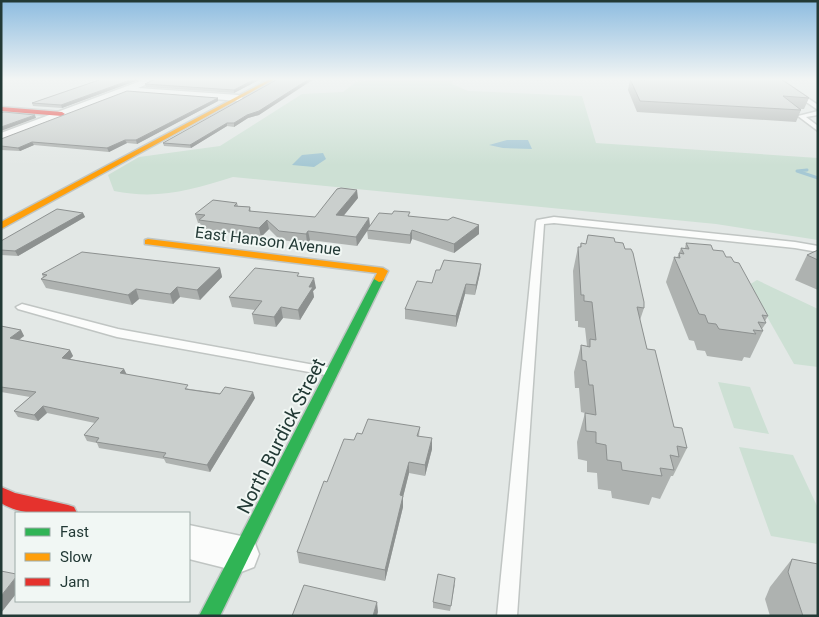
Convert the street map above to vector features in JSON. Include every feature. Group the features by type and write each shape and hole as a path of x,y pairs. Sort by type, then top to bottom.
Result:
{"street":[{"path":"1,137 78,108"},
{"path":"1,226 220,108"},
{"path":"1,109 62,114"},
{"name":"East Hanson Avenue","path":"148,242 384,271"},
{"name":"North Burdick Street","path":"209,616 384,271"},
{"path":"1,494 11,500 64,512"},
{"path":"190,542 241,554"}],"lane":[{"path":"818,112 801,116 818,129"},
{"path":"507,616 540,222 554,220 818,249"},
{"path":"22,306 118,333 333,373"}],"green space":[{"path":"280,108 586,108 596,143 818,158 818,240 716,224 233,177 188,190 160,194 130,194 114,191 108,175 139,157 220,146"},
{"path":"757,280 818,309 818,367 794,364 749,285"},
{"path":"718,382 750,387 769,434 734,428"},
{"path":"739,447 793,455 818,508 818,544 771,536"}],"water":[{"path":"507,140 528,140 532,149 503,148 489,145"},
{"path":"323,153 326,159 314,167 292,165 302,155"}],"building":[{"path":"83,108 199,108 136,140 125,140 107,148 32,142 18,148 1,146 1,139"},
{"path":"226,108 264,108 234,123 227,123 190,145 163,143"},
{"path":"762,108 798,108 801,110"},
{"path":"1,113 35,115 1,127"},
{"path":"337,189 357,190 336,215 369,218 356,237 308,231 306,234 279,231 267,220 259,228 199,220 205,215 195,214 213,200 237,203 234,206 250,207 249,211 315,217"},
{"path":"57,209 83,213 15,251 1,250 1,241"},
{"path":"394,211 410,212 408,216 448,220 453,217 479,225 454,244 412,230 410,235 367,230 379,213 392,214"},
{"path":"588,235 614,238 615,242 623,243 625,249 631,249 633,253 644,302 644,308 637,307 647,349 655,350 674,427 682,428 687,448 677,446 679,457 670,455 674,470 660,468 662,476 622,470 621,462 607,460 606,445 596,443 596,432 586,431 585,413 596,415 593,385 589,385 586,361 582,360 581,345 590,347 590,339 596,340 592,302 584,301 584,295 581,295 578,247 581,247 581,243 586,244"},
{"path":"686,243 711,245 713,250 723,251 726,257 731,257 734,262 739,263 768,316 762,315 766,323 758,322 763,331 753,330 756,334 719,329 716,324 708,323 705,315 699,314 674,257 680,258 679,253 684,254 681,248 689,249"},
{"path":"818,250 818,260 807,255"},
{"path":"82,252 220,268 197,290 177,287 170,294 136,289 128,295 41,279 47,275 42,274"},
{"path":"444,260 481,264 476,285 466,284 456,316 405,309 417,281 432,283 436,270 440,270"},
{"path":"255,268 299,273 297,276 314,278 309,287 313,287 298,310 281,307 274,317 252,314 262,301 229,297"},
{"path":"1,326 21,330 10,338 70,350 62,358 124,369 120,373 188,385 185,389 220,394 225,387 253,392 207,465 163,457 166,453 96,442 99,438 84,435 99,418 43,406 34,415 14,411 36,392 1,387"},
{"path":"368,419 420,427 417,436 432,438 425,465 409,462 400,495 403,496 385,570 297,552 324,481 327,482 344,439 354,440 357,433 362,434"},
{"path":"792,559 818,564 818,616 803,616 788,572"},
{"path":"1,571 15,574 15,578 1,596"},
{"path":"438,574 455,578 451,606 433,602"},
{"path":"304,585 377,602 373,616 292,616"}],"waterway":[{"path":"807,170 797,171 818,178"}],"traffic: fast":[{"path":"209,616 379,279"}],"traffic: slow":[{"path":"1,226 220,108"},
{"path":"148,242 383,271 379,279"}],"traffic: jam":[{"path":"1,109 62,114"},
{"path":"1,494 11,500 64,512"}]}
